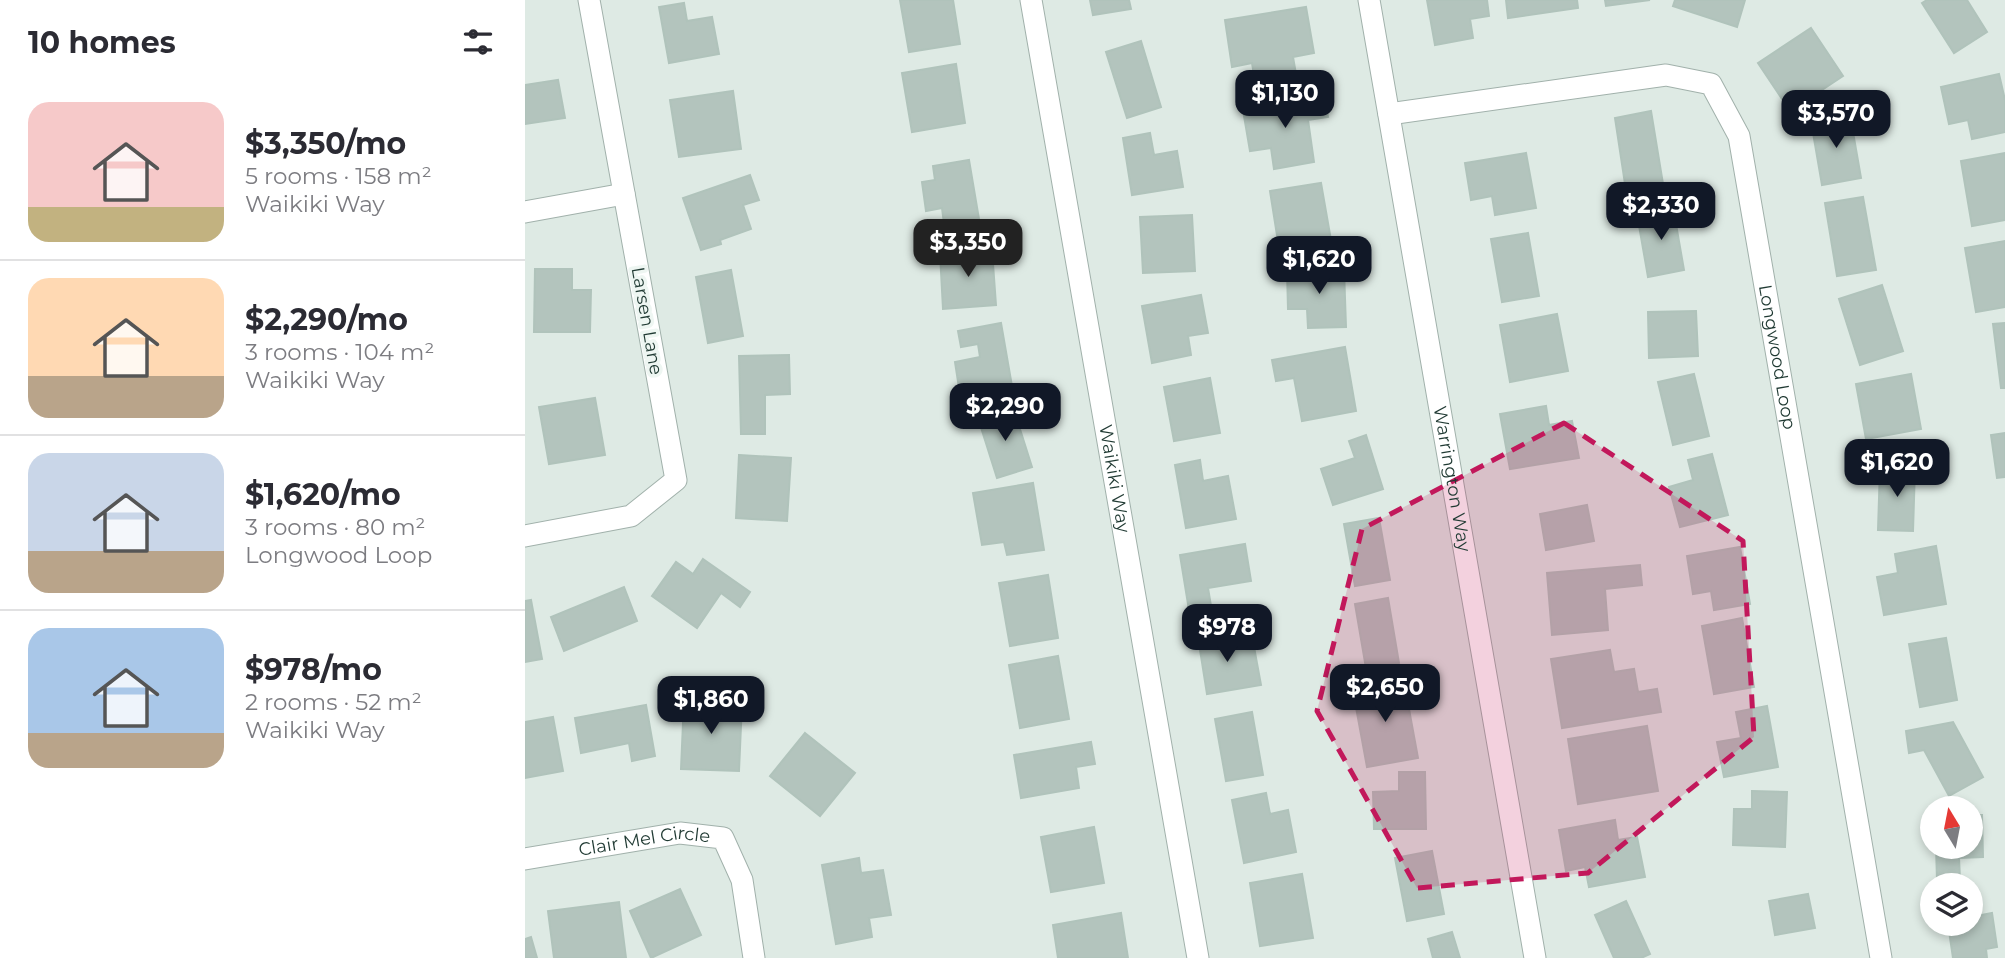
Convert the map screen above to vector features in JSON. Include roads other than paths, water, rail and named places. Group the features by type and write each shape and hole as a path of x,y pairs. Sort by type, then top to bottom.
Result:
{"street":[{"name":"Larsen Lane","path":"525,536 631,516 676,480 589,0"},
{"name":"Waikiki Way","path":"1031,0 1198,958"},
{"name":"Warrington Way","path":"1369,0 1535,958"},
{"name":"Longwood Loop","path":"1389,114 1666,75 1711,84 1739,136 1881,958"},
{"path":"525,212 624,194"},
{"name":"Clair Mel Circle","path":"525,859 680,833 723,838 742,880 754,958"}]}
